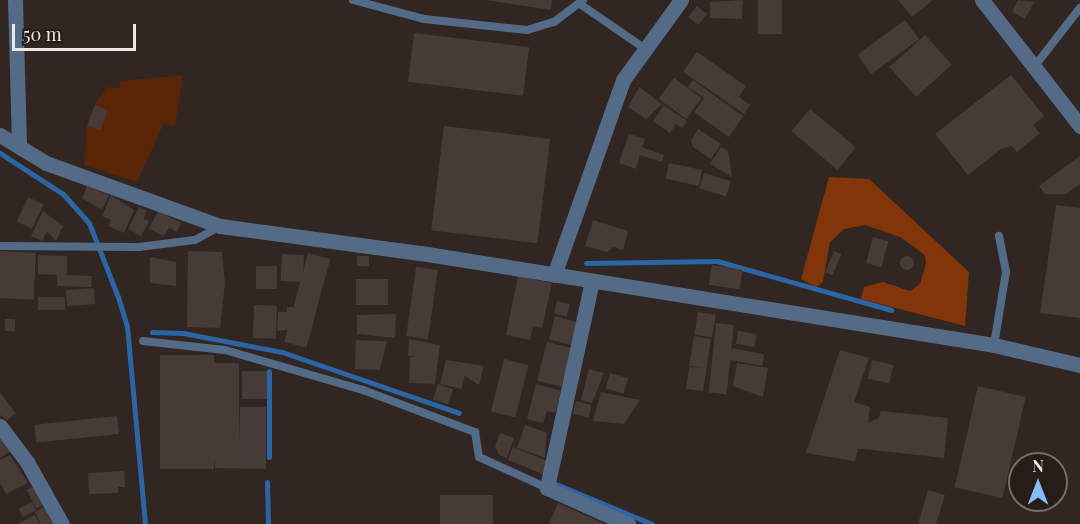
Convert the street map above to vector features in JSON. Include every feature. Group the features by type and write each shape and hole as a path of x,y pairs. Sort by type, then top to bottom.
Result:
{"street":[{"path":"15,0 19,144"},
{"path":"554,275 622,80 647,50 681,0"},
{"path":"982,0 1080,126"},
{"path":"0,135 19,144 46,163 220,226 592,280 994,345 1080,365"},
{"path":"592,280 547,488 628,524"},
{"path":"0,426 27,462 62,524"}],"lane":[{"path":"353,0 424,19 527,30 554,21 582,2 647,50"},
{"path":"1034,67 1080,8"},
{"path":"0,246 113,248 195,240 220,226"},
{"path":"994,345 1006,272 999,236"},
{"path":"143,341 225,350 363,390 475,432 479,457 547,488"}],"shaded area":[{"path":"183,75 175,126 164,123 137,182 84,165 87,126 95,104 107,87 119,88 120,81"},
{"path":"829,177 869,179 969,272 965,326 861,299 864,287 883,282 910,291 920,284 926,263 925,255 900,237 865,225 844,229 830,242 823,282 816,287 801,279"}],"building":[{"path":"485,0 552,0 551,10"},
{"path":"743,0 742,19 710,18 710,2"},
{"path":"758,0 782,0 782,34 758,34"},
{"path":"898,0 933,0 912,17"},
{"path":"1018,0 1034,2 1025,19 1012,12"},
{"path":"697,6 707,14 698,25 688,17"},
{"path":"905,20 919,39 871,74 857,55"},
{"path":"414,33 529,47 523,96 408,82"},
{"path":"925,35 952,65 916,97 889,67"},
{"path":"697,52 746,86 739,97 750,105 744,114 683,72"},
{"path":"1011,75 1044,116 1033,125 1040,133 1017,152 1012,146 1001,149 968,175 935,134"},
{"path":"674,78 702,98 686,119 659,99"},
{"path":"693,80 743,116 729,137 694,112 704,98 688,87"},
{"path":"639,87 662,104 646,119 628,107"},
{"path":"95,105 108,110 100,131 87,126"},
{"path":"664,105 687,121 682,128 676,124 670,133 653,121"},
{"path":"810,109 856,148 837,170 791,131"},
{"path":"444,126 550,139 537,243 431,230"},
{"path":"698,129 721,144 711,159 693,147 691,141"},
{"path":"629,134 645,139 642,147 664,155 662,162 640,155 636,169 619,163"},
{"path":"721,147 728,151 732,177 710,164"},
{"path":"1080,156 1080,184 1066,194 1045,194 1039,186"},
{"path":"669,163 702,170 699,186 666,179"},
{"path":"704,173 731,181 726,196 699,188"},
{"path":"87,186 109,195 102,210 82,198"},
{"path":"111,195 134,210 124,233 108,226 111,220 102,216"},
{"path":"28,197 43,204 32,229 17,221"},
{"path":"1056,205 1080,208 1080,318 1040,313"},
{"path":"139,207 147,211 143,219 149,221 141,236 128,229"},
{"path":"43,211 63,226 56,241 47,231 42,241 31,236"},
{"path":"158,211 181,223 177,232 169,228 164,236 149,229"},
{"path":"593,220 628,231 623,250 613,247 607,252 585,246"},
{"path":"873,237 888,241 881,267 866,263"},
{"path":"0,251 36,253 33,300 0,298"},
{"path":"188,251 222,252 225,283 220,328 187,327"},
{"path":"834,251 841,254 832,275 825,272"},
{"path":"308,253 330,259 306,348 284,342"},
{"path":"282,254 304,255 303,282 281,281"},
{"path":"38,255 67,256 67,275 92,276 91,287 57,286 57,275 38,274"},
{"path":"357,256 369,256 369,266 357,266"},
{"path":"904,256 910,256 914,263 910,270 904,270 900,266 900,260"},
{"path":"150,257 176,262 176,286 150,283"},
{"path":"712,265 743,270 739,290 709,285"},
{"path":"256,266 277,266 277,289 256,289"},
{"path":"416,267 438,270 428,339 406,336"},
{"path":"518,276 552,283 542,328 533,326 530,340 506,335"},
{"path":"356,279 388,279 388,305 356,305"},
{"path":"94,288 95,304 67,306 66,290"},
{"path":"38,297 65,297 65,310 38,310"},
{"path":"557,301 570,304 567,317 554,314"},
{"path":"254,305 277,306 276,339 253,338"},
{"path":"287,307 302,307 301,328 277,331 278,312 287,312"},
{"path":"698,312 716,315 712,338 694,335"},
{"path":"396,314 395,338 357,334 357,315"},
{"path":"555,316 577,322 571,345 549,339"},
{"path":"5,319 15,319 15,331 5,331"},
{"path":"716,323 734,325 727,394 709,393"},
{"path":"738,331 757,334 755,347 736,344"},
{"path":"694,336 711,339 703,391 686,389 689,367 702,368 689,366"},
{"path":"409,339 440,345 435,384 409,383 410,357 419,357 408,356"},
{"path":"356,340 387,341 380,370 355,369"},
{"path":"547,342 571,348 562,387 537,381"},
{"path":"732,348 764,354 762,366 730,360"},
{"path":"840,350 869,358 854,402 870,407 868,423 879,418 881,411 948,418 944,458 858,449 855,461 806,453"},
{"path":"160,355 214,355 214,363 239,363 239,445 240,407 266,407 266,469 215,468 214,457 214,469 160,469"},
{"path":"504,359 528,365 515,417 491,411"},
{"path":"446,360 484,366 479,385 465,376 461,389 440,384"},
{"path":"872,360 893,365 889,383 868,379"},
{"path":"737,363 768,368 763,397 733,386"},
{"path":"589,369 604,373 592,403 581,400"},
{"path":"242,371 267,371 267,399 242,399"},
{"path":"610,373 628,378 624,394 606,388"},
{"path":"438,384 453,389 448,404 433,399"},
{"path":"536,384 561,391 555,413 547,411 543,423 527,419"},
{"path":"978,386 1026,397 1013,452 1008,452 1008,474 1002,498 955,487"},
{"path":"601,392 640,400 624,424 593,421"},
{"path":"0,393 16,413 7,420 0,415"},
{"path":"576,401 592,405 588,417 573,414"},
{"path":"117,416 119,434 36,443 34,425"},
{"path":"525,425 547,433 545,458 517,448"},
{"path":"500,433 514,438 507,458 499,455 495,446"},
{"path":"0,438 14,449 0,458"},
{"path":"513,447 548,461 543,474 508,460"},
{"path":"10,455 28,483 6,494 0,483 0,460"},
{"path":"124,471 125,487 118,487 118,493 89,494 88,473"},
{"path":"38,484 48,503 36,509 27,490"},
{"path":"928,490 945,495 936,524 918,524"},
{"path":"440,495 493,495 493,524 440,524"},
{"path":"32,502 36,510 23,517 19,509"},
{"path":"558,503 605,524 549,524"},
{"path":"49,504 60,524 41,524 35,512"},
{"path":"35,515 40,524 18,524"}],"waterway":[{"path":"0,153 63,194 89,223 118,297 127,326 145,524"},
{"path":"586,263 717,261 891,310"},
{"path":"152,332 183,333 282,352 459,413"},
{"path":"269,371 269,457"},
{"path":"267,482 268,524"},
{"path":"551,482 652,524"}]}
